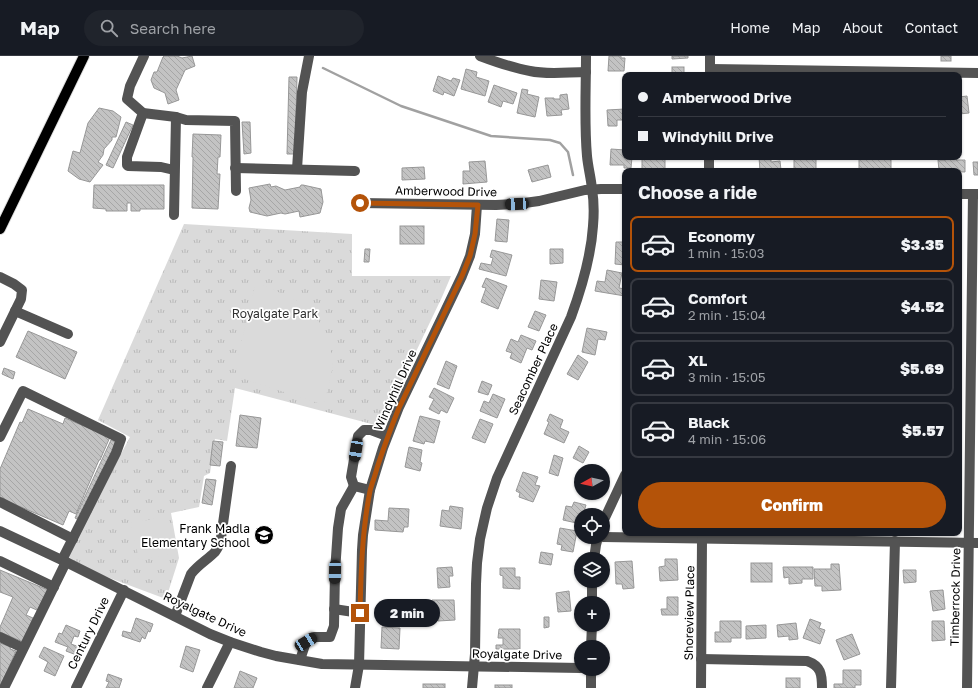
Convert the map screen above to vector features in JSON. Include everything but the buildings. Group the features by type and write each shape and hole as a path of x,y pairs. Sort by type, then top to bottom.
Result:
{"main road":[{"path":"0,229 84,56"}],"street":[{"path":"144,56 130,86 127,99 143,113 176,117 186,120 235,121 236,192"},
{"path":"297,170 302,92 309,56"},
{"path":"480,56 531,72 586,72"},
{"name":"Seacomber Place","path":"472,688 475,666 477,563 480,539 487,508 497,478 578,298 591,243 593,225 592,190 587,156 586,56"},
{"path":"710,56 710,72"},
{"path":"962,73 978,73"},
{"path":"143,113 127,157 127,165 161,167 174,170"},
{"path":"174,215 176,117"},
{"path":"235,168 355,171"},
{"name":"Amberwood Drive","path":"360,203 478,205 517,204 592,190 622,190"},
{"path":"962,194 976,194"},
{"name":"Timberrock Drive","path":"967,688 973,543 976,194"},
{"name":"Windyhill Drive","path":"355,688 359,664 363,535 370,490 399,408 462,276 470,256 475,234 478,205"},
{"path":"0,277 22,290 21,299 0,342"},
{"path":"15,311 68,334"},
{"path":"0,437 23,391 121,439 116,453 72,539 54,587 4,688"},
{"path":"300,660 306,642 314,637 330,637 334,626 335,572 338,528 341,509 354,486 351,477 358,436 364,430 371,430 388,436"},
{"path":"175,616 191,574 195,568 218,548 221,538 230,466"},
{"path":"610,508 622,481"},
{"path":"354,486 370,490"},
{"path":"0,502 72,539"},
{"name":"Royalgate Drive","path":"0,531 124,590 210,634 230,642 276,656 322,664 574,668"},
{"path":"610,537 973,543"},
{"name":"Shoreview Place","path":"701,688 702,539"},
{"path":"891,688 895,541"},
{"path":"0,561 54,587"},
{"name":"Century Drive","path":"76,688 124,590"},
{"path":"334,609 360,613"},
{"path":"0,637 23,648"},
{"path":"207,688 230,642"},
{"path":"701,659 807,661 817,666 821,672 822,688"},
{"path":"591,676 591,688"}],"green space":[{"name":"Royalgate Park","path":"184,224 352,234 352,276 451,276 382,423 379,426 235,388 227,441 215,439 210,473 204,476 199,507 171,513 179,558 166,599 64,561 130,437 98,420"},
{"path":"256,282 298,301 322,325 330,344 333,366 324,405 241,378 236,373 237,360"},
{"path":"164,517 168,537 135,544 131,523"},
{"path":"168,539 171,554 139,560 136,546"}],"waterway":[{"path":"323,68 401,106 491,136 550,140 560,143 568,152 573,175"}],"place":[{"name":"Frank Madla Elementary School","path":"264,535"}],"route":[{"path":"360,203 478,205 475,234 470,256 462,276 399,408 383,448 370,490 363,535 360,613"}]}
